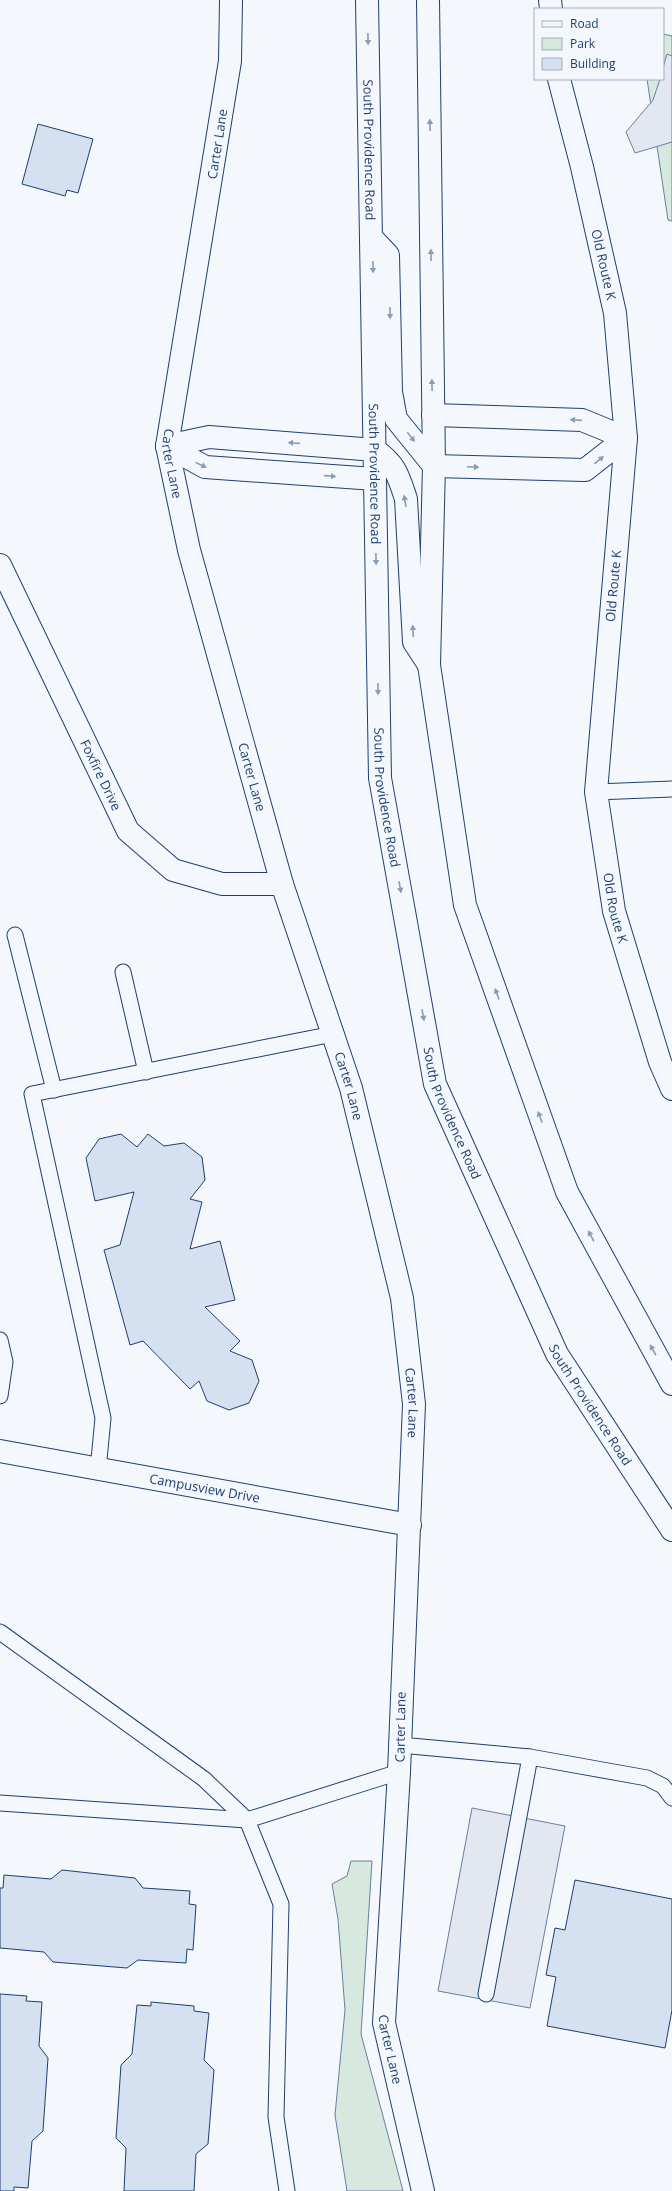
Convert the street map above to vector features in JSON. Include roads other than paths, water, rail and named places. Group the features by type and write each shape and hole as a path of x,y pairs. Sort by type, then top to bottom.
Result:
{"street":[{"name":"Carter Lane","path":"231,0 230,61 167,446 189,550 282,884 351,1088 402,1298 414,1404 399,1772 384,2024 423,2191"},
{"name":"South Providence Road","path":"367,0 380,778 435,1084 557,1354 672,1530"},
{"path":"428,0 434,466 430,665 465,905 567,1192 672,1384"},
{"name":"Old Route K","path":"559,80 582,167 615,313 626,438 596,792 614,911 660,1062 672,1089"},
{"path":"372,238 388,255 391,392 396,419 434,466 585,470 626,438 582,420 433,415"},
{"path":"167,446 208,437 375,450 390,460 406,499 414,642 430,665"},
{"path":"167,446 205,468 375,479"},
{"name":"Foxfire Drive","path":"0,565 128,831 173,870 222,884 282,884"},
{"name":"Campusview Drive","path":"0,1451 98,1470 410,1525"}],"lane":[{"path":"596,792 672,789"},
{"path":"15,935 54,1090"},
{"path":"123,972 146,1072"},
{"path":"98,1470 103,1418 32,1094 333,1034"},
{"path":"0,1340 5,1362 0,1396"},
{"path":"0,1632 204,1779 247,1820 281,1904 276,2117 287,2191"},
{"path":"400,1744 530,1757 646,1778 663,1786 672,1798"},
{"path":"486,1994 530,1757"},
{"path":"0,1803 247,1820 399,1772"}]}
